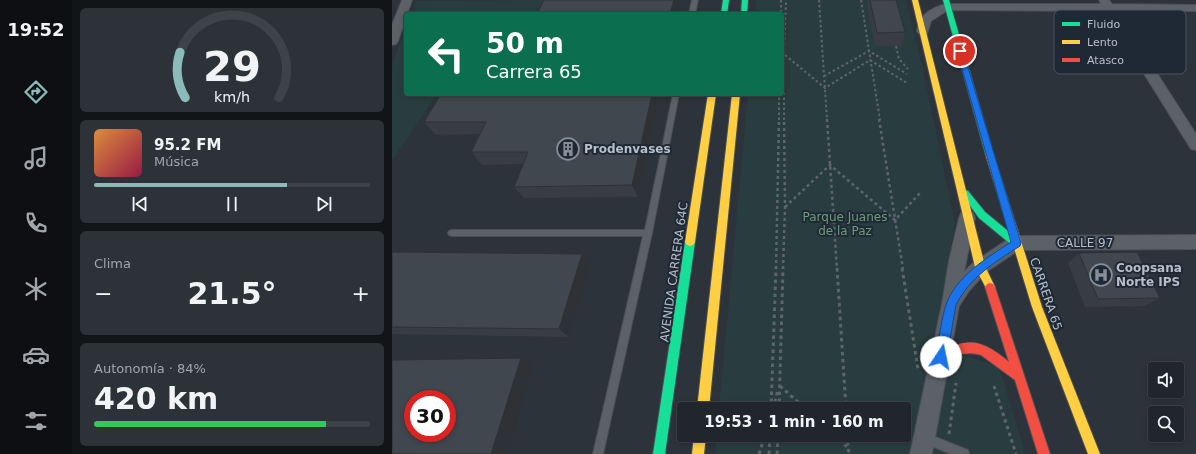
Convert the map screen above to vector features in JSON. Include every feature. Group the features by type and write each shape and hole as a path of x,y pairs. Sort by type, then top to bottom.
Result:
{"main road":[{"path":"724,12 726,0"},
{"path":"744,12 746,0"},
{"path":"915,0 980,267 989,284 1044,454"},
{"name":"CARRERA 65","path":"946,3 1016,243 1037,307 1094,454"},
{"name":"AVENIDA CARRERA 64C","path":"659,454 712,96"},
{"path":"704,402 736,96"},
{"path":"960,186 982,215 1016,243"},
{"path":"941,357 958,348 968,346 992,355 1018,376"},
{"path":"698,454 699,442"}],"street":[{"path":"392,41 407,0"},
{"path":"923,31 922,25 931,15 946,3 1106,4 1196,8"},
{"path":"1151,74 1196,145"},
{"path":"923,446 951,304 957,261 967,216"},
{"name":"CALLE 97","path":"1016,243 1196,242"},
{"path":"951,304 959,290 980,267 1016,243"}],"lane":[{"path":"692,12 695,0"},
{"path":"598,454 648,233 676,96"},
{"path":"452,233 648,233"},
{"path":"923,446 947,447 964,454"}],"path":[{"path":"781,0 781,12"},
{"path":"779,402 785,207 784,55 786,0"},
{"path":"819,0 846,402"},
{"path":"861,0 919,377"},
{"path":"896,46 900,59 908,69"},
{"path":"824,76 869,51"},
{"path":"869,51 907,74"},
{"path":"784,55 825,88"},
{"path":"825,88 870,60"},
{"path":"870,60 907,83"},
{"path":"772,402 778,209 779,96"},
{"path":"785,207 830,165"},
{"path":"830,165 895,220"},
{"path":"895,220 920,193"},
{"path":"947,447 957,377"},
{"path":"994,383 1016,454"},
{"path":"774,402 779,386"},
{"path":"779,386 798,402"},
{"path":"760,454 763,442"},
{"path":"769,454 770,442"},
{"path":"777,454 778,442"},
{"path":"842,442 848,448"},
{"path":"848,442 849,454"}],"green space":[{"path":"551,0 546,12 412,12 416,1"},
{"name":"Parque Juanes de la Paz","path":"756,0 906,0 923,69 955,223 934,346 999,367 1026,454 715,454 716,442 911,442 911,402 720,402 748,96 784,96 784,12 755,12"},
{"path":"404,32 404,96 436,96 392,161 392,65"}],"building":[{"path":"544,0 674,0 671,12 538,12"},
{"path":"870,0 896,0 905,32 877,33"},
{"name":"Prodenvases","path":"440,96 652,96 632,185 514,187 528,152 471,152 486,122 424,122"},
{"path":"392,252 582,254 559,329 392,327"},
{"path":"1137,252 1160,298 1098,299 1079,253"},
{"path":"521,358 491,454 392,454 392,360"}],"traffic: fast":[{"path":"724,12 726,0"},
{"path":"744,12 745,0"},
{"path":"946,0 990,156"},
{"path":"965,193 982,215 1016,243"},
{"path":"659,454 690,242"}],"traffic: slow":[{"path":"915,0 980,267 990,287"},
{"path":"690,242 712,96"},
{"path":"704,402 736,96"},
{"path":"990,156 1037,307 1094,454"},
{"path":"698,454 699,442"}],"traffic: jam":[{"path":"990,287 1044,454"},
{"path":"941,357 953,351 964,348 974,348 991,355 1018,376"}],"place":[{"name":"Prodenvases","path":"568,149"},
{"name":"Coopsana Norte IPS","path":"1101,275"}],"route":[{"path":"941,357 951,304 956,295 980,267 1005,252 1016,243 960,51"}]}
